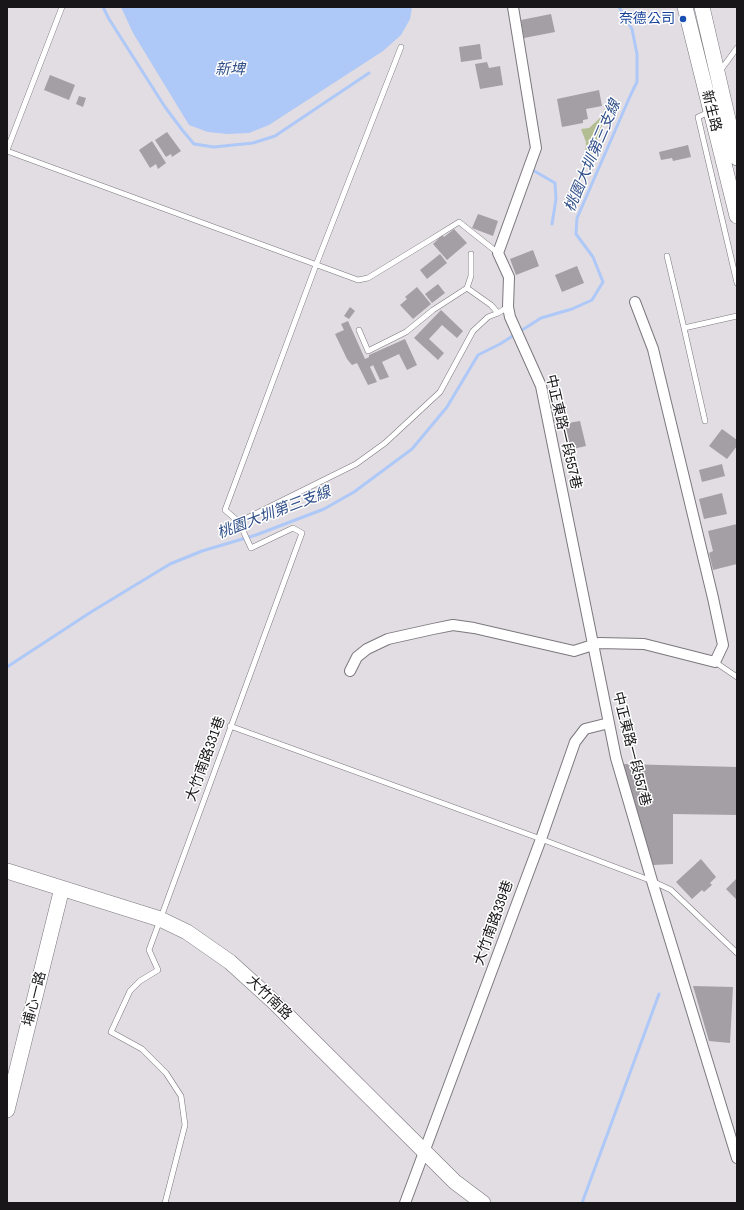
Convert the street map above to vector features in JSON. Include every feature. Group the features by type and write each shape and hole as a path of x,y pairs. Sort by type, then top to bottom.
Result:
{"street":[{"path":"509,312 509,277 498,253 536,148 513,7"},
{"name":"新生路","path":"685,7 718,109 737,158"},
{"name":"新生路","path":"702,7 717,75 718,109 737,216"},
{"path":"350,671 357,657 367,649 388,639 453,626 474,628 574,651 599,643 644,644 715,662 723,645 713,598 653,349 635,302"},
{"name":"中正東路一段557巷","path":"509,312 541,386 616,758 737,1158"},
{"name":"大竹南路339巷","path":"405,1203 541,839 575,742 584,729 609,723"},
{"name":"大竹南路","path":"7,871 160,919 187,932 230,962 274,1002 455,1182 483,1203"},
{"name":"埔心一路","path":"7,1110 62,888"}],"lane":[{"path":"62,7 7,150 358,280 368,278 459,222 498,253"},
{"path":"401,47 316,265 225,510 239,522 356,464 385,443 440,392 473,331 488,317 498,313 509,312"},
{"path":"717,75 737,48"},
{"path":"718,109 698,116 737,284"},
{"path":"358,330 368,351 406,332 433,310 467,288 471,276 471,254"},
{"path":"667,256 705,421"},
{"path":"467,288 491,305 498,313"},
{"path":"684,328 737,316"},
{"name":"大竹南路331巷","path":"165,1203 184,1125 181,1096 166,1073 142,1049 110,1032 130,991 140,981 158,970 149,950 302,533 292,528 251,548 239,522"},
{"path":"715,662 737,677"},
{"path":"230,726 652,881 671,890 737,953"}],"green space":[{"path":"605,108 607,111 591,158 587,163 585,159 586,142 581,129 589,128 600,118"}],"water":[{"name":"新埤","path":"121,7 412,7 410,19 401,35 383,51 269,125 249,133 227,134 208,132 189,125 133,33"}],"building":[{"path":"551,14 555,32 524,38 521,20"},
{"path":"480,44 482,59 461,62 459,47"},
{"path":"487,62 489,68 500,66 503,85 480,89 475,64"},
{"path":"50,75 75,85 69,100 44,90"},
{"path":"599,90 602,106 586,109 588,119 583,120 583,123 562,127 557,99"},
{"path":"79,96 86,98 83,107 76,104"},
{"path":"167,132 181,151 172,157 171,154 166,157 155,140"},
{"path":"152,141 166,163 158,169 156,164 150,168 139,150"},
{"path":"688,145 691,157 673,161 672,158 661,160 659,152"},
{"path":"478,214 498,221 493,236 472,228"},
{"path":"454,229 467,243 447,260 433,244 442,235 444,237"},
{"path":"533,250 539,266 516,275 510,259"},
{"path":"440,254 447,263 427,279 420,270"},
{"path":"577,266 584,283 562,292 555,275"},
{"path":"438,284 445,293 432,303 425,294"},
{"path":"417,287 431,304 413,319 400,305 407,299 405,297"},
{"path":"350,307 355,311 349,319 344,316"},
{"path":"441,310 463,331 457,338 442,325 429,339 444,353 438,360 414,338"},
{"path":"348,321 365,359 369,357 369,355 405,339 417,365 407,370 399,354 382,362 389,377 380,380 373,365 370,367 377,382 368,385 357,363 352,365 347,359 335,334 344,330 341,324"},
{"path":"580,421 586,446 568,450 562,424"},
{"path":"722,429 737,440 737,446 727,459 709,446"},
{"path":"722,464 725,476 702,482 699,470"},
{"path":"722,493 727,514 704,519 699,499"},
{"path":"737,524 737,564 713,570 709,553 713,551 708,531"},
{"path":"623,764 737,767 737,815 673,814 673,864 653,865"},
{"path":"701,859 716,877 710,883 712,885 704,892 702,890 692,899 676,882"},
{"path":"737,878 737,900 726,889"},
{"path":"693,986 733,987 730,1043 709,1041"}],"waterway":[{"path":"103,7 109,19 165,107 194,144 214,147 253,143 275,136 369,73"},
{"name":"桃園大圳第三支線","path":"7,667 91,612 170,564 202,551 256,535 324,509 354,492 412,449 447,407 478,355 500,344 541,318 572,309 592,300 603,282 593,257 576,234 577,218 637,82 637,54 632,29 619,7"},
{"path":"531,169 555,183 556,199 552,224"},
{"path":"582,1203 659,994"}],"place":[{"name":"奈德公司","path":"683,19"}]}
